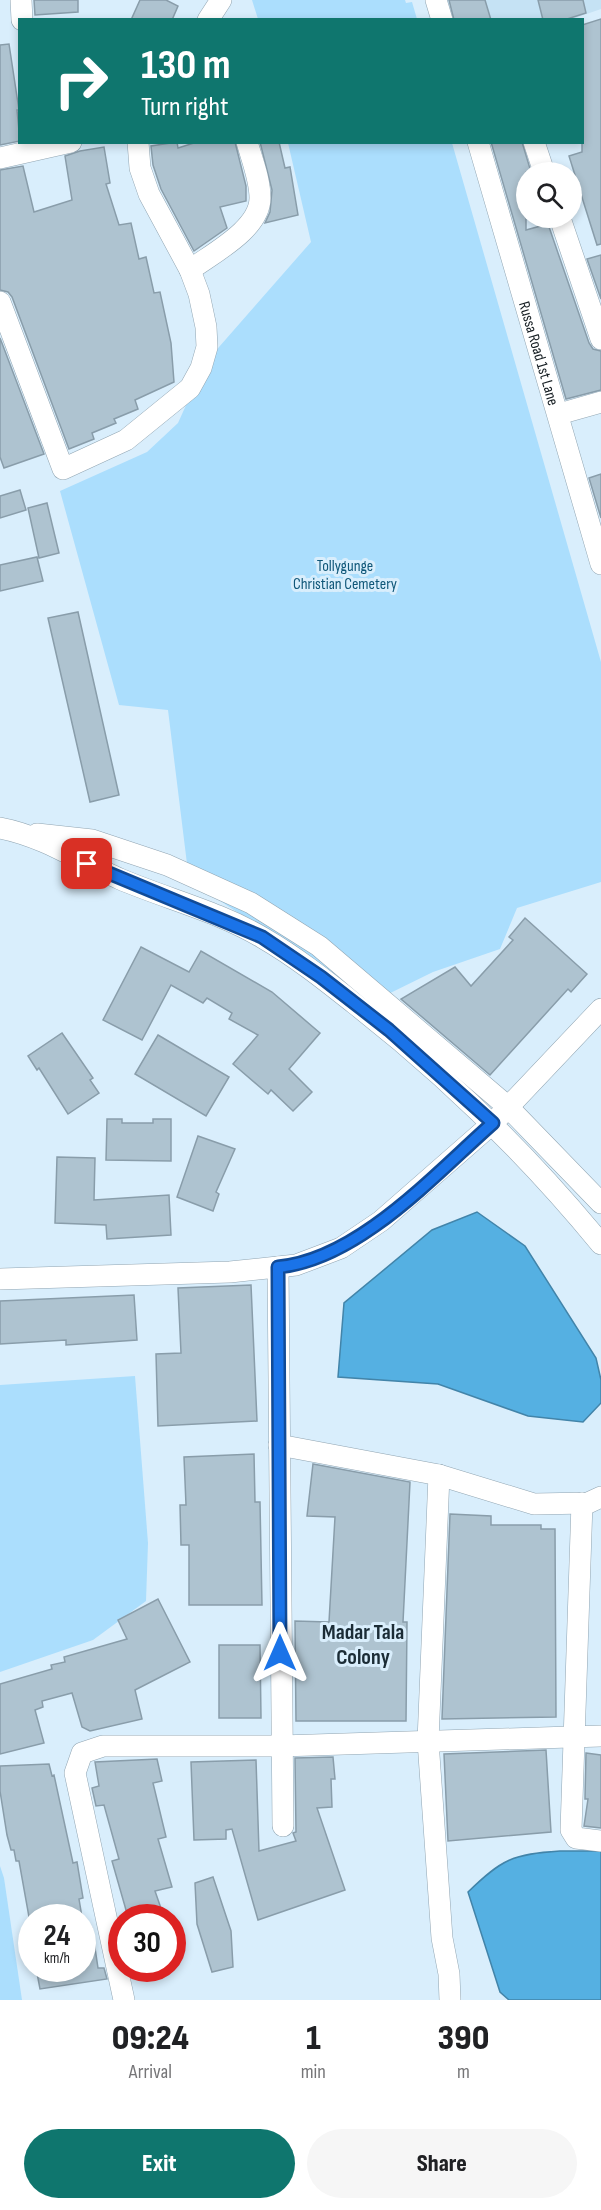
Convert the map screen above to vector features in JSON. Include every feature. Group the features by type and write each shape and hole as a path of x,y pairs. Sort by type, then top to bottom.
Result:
{"street":[{"path":"21,0 22,18"},
{"path":"436,0 441,18"},
{"path":"0,158 29,148 57,144"},
{"path":"0,302 63,469 126,440 190,388 201,368 207,347 206,327 190,270 149,194 140,168 138,144"},
{"path":"190,270 252,224 258,211 261,199 259,183 248,144"},
{"name":"Russa Road 1st Lane","path":"479,144 601,564"},
{"path":"535,144 541,162"},
{"path":"563,228 601,339"},
{"path":"559,414 601,402"},
{"path":"0,828 92,840 167,865 251,903 319,946 507,1106 601,1203"},
{"path":"22,832 120,879 262,937 321,977 389,1030 493,1123 556,1190 601,1244"},
{"path":"0,1279 230,1272 296,1265 341,1248 381,1221 493,1123 601,1009"},
{"path":"278,1267 280,1746 283,1826"},
{"path":"279,1445 439,1475 534,1504 592,1500 573,1737 572,1834 576,1838 601,1841"},
{"path":"439,1475 428,1741 442,1938 449,1974 450,2000"},
{"path":"124,2000 75,1773 82,1753 103,1746 280,1746 601,1737"}],"shaded area":[{"path":"440,0 601,0 601,9 575,18 446,18"},
{"path":"477,1212 525,1246 596,1358 601,1380 601,1403 583,1422 528,1416 438,1384 338,1377 344,1303 432,1230"},
{"path":"601,1851 601,2000 509,2000 500,1992 468,1892 490,1872 509,1860 531,1854"}],"green space":[{"path":"252,0 405,0 406,3 412,2 417,18 258,18"},
{"name":"Tollygunge Christian Cemetery","path":"288,144 452,144 601,662 601,882 517,908 500,949 433,972 372,1002 189,880 168,710 119,705 60,491 147,452 178,423 205,363 311,242"},
{"path":"135,1376 148,1543 146,1601 93,1640 0,1672 0,1385"},
{"path":"0,1866 4,1878 22,2000 0,2000"}],"building":[{"path":"34,0 78,0 78,12 35,15"},
{"path":"140,0 166,0 178,6 173,18 132,18"},
{"path":"449,0 485,0 490,18 454,18"},
{"path":"538,0 583,0 586,13 570,18 542,18"},
{"path":"601,19 601,244 597,245 582,197 582,162 571,162 569,156 582,152 582,144 584,144 584,24"},
{"path":"9,44 18,103 18,141 0,145 0,45"},
{"path":"177,144 178,148 191,144 236,144 246,186 246,201 220,207 227,228 194,251 161,189 153,165 151,146"},
{"path":"260,144 279,144 285,168 290,167 298,215 265,223 270,212 272,190"},
{"path":"492,144 523,144 528,162 516,162 516,228"},
{"path":"104,147 110,183 106,184 119,225 131,223 139,259 146,257 154,293 160,292 171,343 174,382 135,400 138,409 114,419 116,423 92,433 94,439 69,449 12,297 8,292 0,290 0,170 23,166 34,212 72,200 65,156"},
{"path":"516,228 526,228 526,230 549,228 589,343 593,349 601,351 601,390 566,399"},
{"path":"601,255 601,299 587,259"},
{"path":"0,338 44,454 4,468 0,457"},
{"path":"601,474 601,518 589,478"},
{"path":"20,490 26,510 0,518 0,496"},
{"path":"47,503 59,553 39,558 28,508"},
{"path":"37,557 43,581 0,591 0,565"},
{"path":"78,612 119,795 90,802 48,618"},
{"path":"525,918 587,974 571,992 568,989 490,1075 401,999 455,967 471,986 513,940 509,937"},
{"path":"141,947 189,972 201,951 272,992 320,1033 289,1069 312,1092 293,1111 271,1090 268,1094 233,1064 258,1035 229,1019 232,1013 207,998 203,1003 171,985 142,1040 103,1020"},
{"path":"62,1033 93,1078 90,1080 99,1093 68,1114 39,1068 37,1070 28,1056"},
{"path":"158,1035 229,1077 206,1116 135,1074"},
{"path":"107,1119 122,1119 122,1123 153,1123 153,1119 171,1119 171,1161 106,1160"},
{"path":"198,1136 235,1149 216,1192 219,1194 213,1211 177,1197"},
{"path":"57,1157 95,1158 94,1200 169,1195 171,1235 107,1239 106,1225 55,1223"},
{"path":"251,1285 257,1421 158,1426 156,1354 181,1353 178,1288"},
{"path":"134,1295 137,1340 66,1345 66,1340 0,1344 0,1301"},
{"path":"254,1454 255,1502 260,1502 262,1605 189,1605 189,1545 181,1545 180,1505 186,1505 184,1457"},
{"path":"313,1464 410,1482 403,1622 407,1622 406,1721 296,1721 295,1621 329,1622 335,1517 307,1516"},
{"path":"450,1514 491,1516 491,1525 541,1525 541,1529 555,1529 556,1717 442,1719"},
{"path":"158,1599 190,1662 135,1690 142,1719 90,1731 82,1727 72,1693 42,1701 43,1707 35,1710 44,1743 0,1754 0,1684 52,1669 51,1665 65,1662 64,1657 127,1639 118,1620"},
{"path":"219,1645 260,1645 261,1718 219,1718"},
{"path":"546,1750 551,1832 448,1841 444,1754"},
{"path":"586,1753 601,1755 601,1828 584,1826 588,1799 585,1799"},
{"path":"333,1757 335,1779 331,1779 332,1807 317,1808 345,1890 258,1920 232,1829 226,1830 226,1839 194,1840 191,1762 256,1760 259,1851 296,1841 293,1833 296,1832 295,1758"},
{"path":"157,1759 162,1781 153,1783 166,1837 158,1839 172,1887 155,1891 160,1904 124,1904 112,1861 119,1859 104,1805 96,1806 92,1788 99,1786 95,1762"},
{"path":"49,1764 52,1776 54,1775 73,1863 77,1862 83,1898 79,1899 80,1904 27,1904 19,1861 16,1861 7,1835 0,1791 0,1766"},
{"path":"213,1877 231,1931 233,1967 212,1972 197,1924 195,1883"},
{"path":"96,1955 98,1968 104,1968 107,1979 96,1981"},
{"path":"39,1982 87,1982 40,1989"}],"district":[{"name":"Madar Tala Colony","path":"363,1644"}],"route":[{"path":"87,864 262,937 321,977 389,1030 493,1123 381,1221 341,1248 296,1265 278,1267 280,1653"}]}
